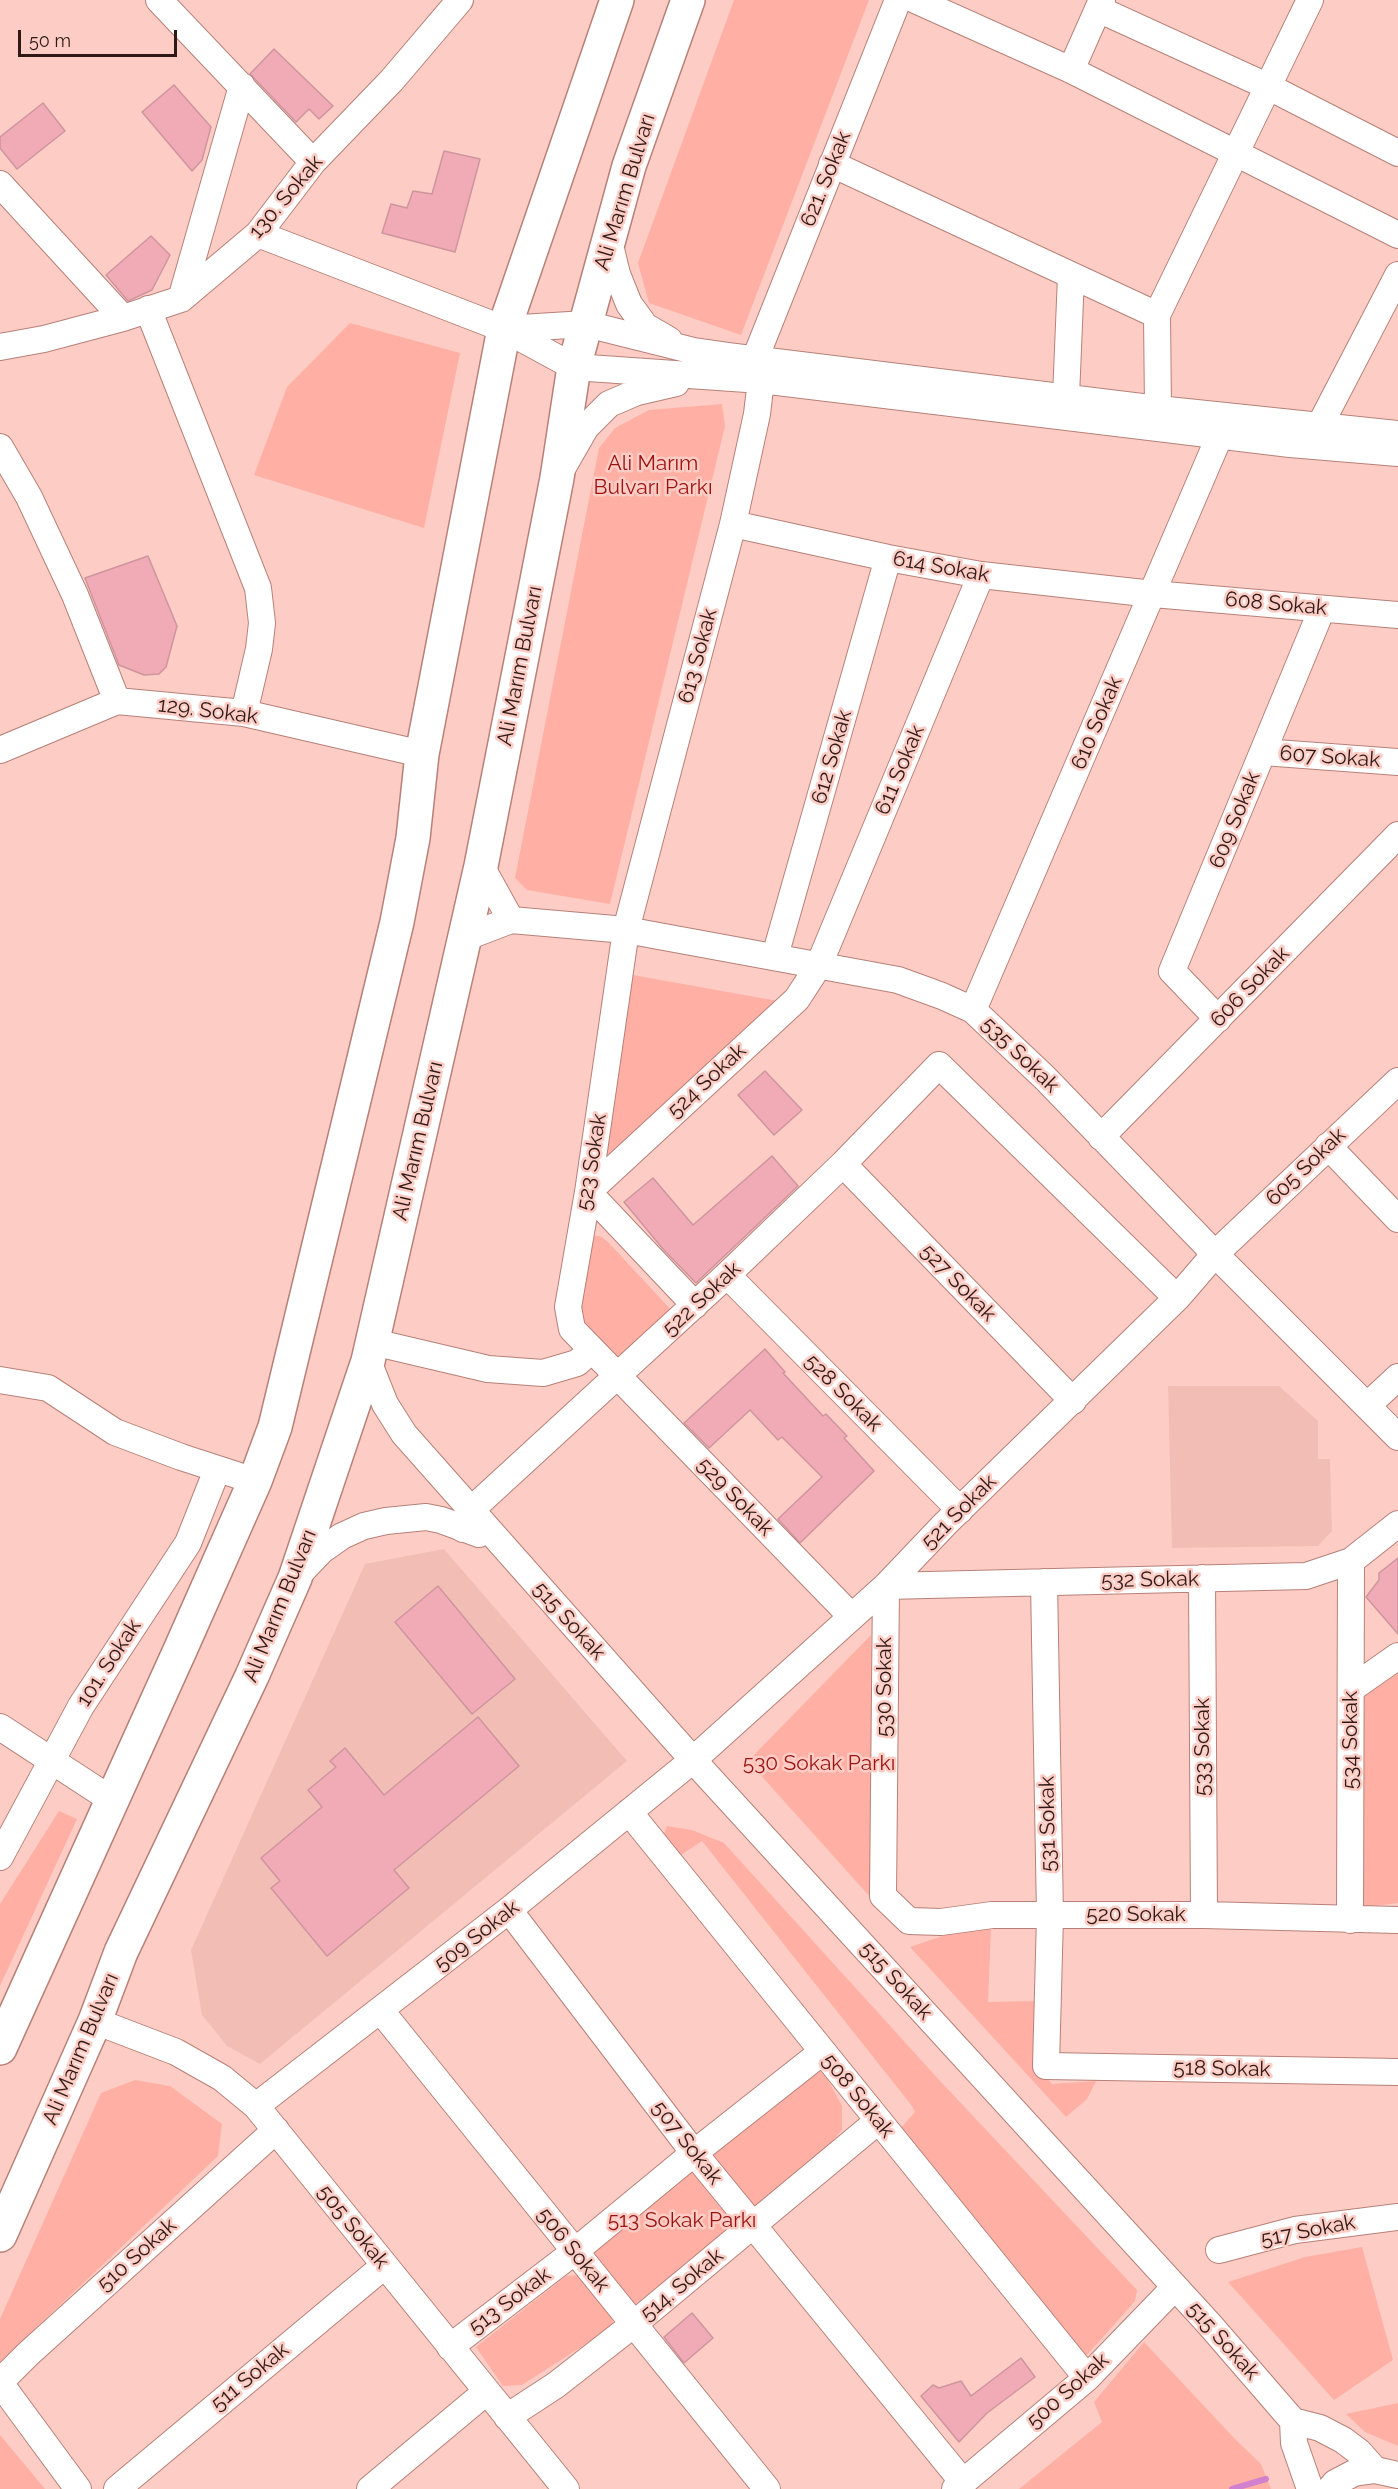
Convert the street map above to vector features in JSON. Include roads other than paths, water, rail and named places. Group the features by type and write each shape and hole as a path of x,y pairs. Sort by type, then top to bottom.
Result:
{"main road":[{"path":"0,2049 255,1481 275,1427 397,922 413,838 422,754 504,329 617,0"},
{"name":"Ali Marım Bulvarı","path":"0,2235 95,2021 121,1952 252,1676 295,1578 370,1352 481,866 557,478 574,367 629,166 688,0"}],"street":[{"path":"159,0 313,162"},
{"name":"130. Sokak","path":"0,347 44,339 123,318 182,299 258,234 313,162 392,80 460,0"},
{"name":"621. Sokak","path":"758,369 832,164 898,0"},
{"path":"915,0 1071,70 1236,155 1398,234"},
{"path":"1158,409 1157,315 1310,0"},
{"path":"1071,70 1100,4 1398,153"},
{"path":"182,299 242,86"},
{"path":"832,164 1157,315"},
{"path":"0,184 123,318"},
{"path":"258,234 504,329 574,367 708,376"},
{"path":"609,241 616,274 628,304 645,326 694,351"},
{"path":"1319,427 1398,275"},
{"path":"1066,397 1071,276"},
{"path":"148,309 258,588 262,623 259,649 244,713"},
{"path":"504,329 586,324 758,369 1220,435 1398,453"},
{"path":"557,478 586,427 609,404 637,392 708,376 758,369 1066,397 1398,434"},
{"name":"613 Sokak","path":"626,930 732,524 757,414 758,369"},
{"name":"610 Sokak","path":"973,1010 1220,435"},
{"path":"0,447 29,496 75,595 117,701"},
{"name":"614 Sokak","path":"732,524 888,558 981,575 1153,594"},
{"name":"612 Sokak","path":"775,956 888,558"},
{"name":"611 Sokak","path":"819,964 981,575"},
{"name":"608 Sokak","path":"1153,594 1398,615"},
{"name":"609 Sokak","path":"1218,1019 1172,971 1322,609"},
{"name":"129. Sokak","path":"0,749 117,701 244,713 422,754"},
{"name":"607 Sokak","path":"1263,752 1398,762"},
{"name":"606 Sokak","path":"1101,1137 1398,835"},
{"path":"464,938 511,920 481,866"},
{"name":"535 Sokak","path":"511,920 626,930 819,964 898,980 973,1010 1006,1039 1215,1254 1398,1437"},
{"name":"523 Sokak","path":"618,1377 572,1329 568,1308 588,1192 626,930"},
{"name":"524 Sokak","path":"588,1192 797,999 819,964"},
{"name":"522 Sokak","path":"467,1519 843,1164 939,1065 1177,1298"},
{"name":"605 Sokak","path":"1215,1254 1398,1081"},
{"path":"1328,1146 1398,1219"},
{"name":"527 Sokak","path":"843,1164 1073,1401"},
{"path":"588,1192 695,1305"},
{"name":"521 Sokak","path":"693,1760 886,1586 960,1510 1177,1298 1215,1254"},
{"name":"528 Sokak","path":"727,1275 960,1510"},
{"path":"370,1352 488,1369 543,1373 577,1364 592,1350"},
{"name":"515 Sokak","path":"370,1352 385,1404 404,1434 467,1519 499,1542 693,1760 1175,2287 1293,2421"},
{"name":"529 Sokak","path":"618,1377 852,1617"},
{"path":"1368,1405 1398,1377"},
{"path":"0,1380 48,1388 116,1432 217,1470 255,1481"},
{"name":"101. Sokak","path":"0,1857 81,1706 188,1543 217,1470"},
{"path":"295,1578 322,1550 342,1536 364,1527 406,1518 467,1519"},
{"name":"532 Sokak","path":"886,1586 1306,1576 1351,1561 1398,1524"},
{"name":"534 Sokak","path":"1350,1920 1351,1561"},
{"name":"533 Sokak","path":"1202,1578 1204,1915"},
{"name":"531 Sokak","path":"1044,1582 1050,1916 1046,2066"},
{"name":"530 Sokak","path":"883,1896 886,1586"},
{"path":"1351,1689 1398,1656"},
{"path":"0,1726 112,1800"},
{"name":"509 Sokak","path":"256,2106 509,1910 693,1760"},
{"name":"508 Sokak","path":"629,1812 1087,2378"},
{"name":"520 Sokak","path":"883,1896 909,1920 941,1922 992,1915 1204,1915 1398,1920"},
{"name":"507 Sokak","path":"509,1910 694,2153 959,2486"},
{"name":"506 Sokak","path":"381,2011 766,2489"},
{"name":"505 Sokak","path":"95,2021 176,2052 222,2078 256,2106 566,2489"},
{"name":"513 Sokak","path":"450,2347 574,2252 822,2052"},
{"name":"518 Sokak","path":"1046,2066 1398,2072"},
{"name":"514. Sokak","path":"507,2417 556,2385 634,2324 878,2121"},
{"name":"510 Sokak","path":"0,2383 28,2354 276,2130"},
{"name":"517 Sokak","path":"1219,2250 1295,2230 1398,2217"},
{"name":"511 Sokak","path":"117,2489 384,2266"},
{"name":"500 Sokak","path":"959,2486 1087,2378 1175,2287"},
{"path":"0,2383 78,2489"},
{"path":"370,2489 486,2392"},
{"path":"1310,2489 1294,2443 1293,2421 1320,2428 1342,2440 1387,2473"},
{"path":"1330,2489 1335,2483 1354,2473 1387,2473"}],"waterway":[{"path":"1232,2489 1266,2479"}],"park label":[{"name":"Ali Marım Bulvarı Parkı","path":"653,476"},
{"name":"530 Sokak Parkı","path":"819,1764"},
{"name":"513 Sokak Parkı","path":"682,2221"}]}
